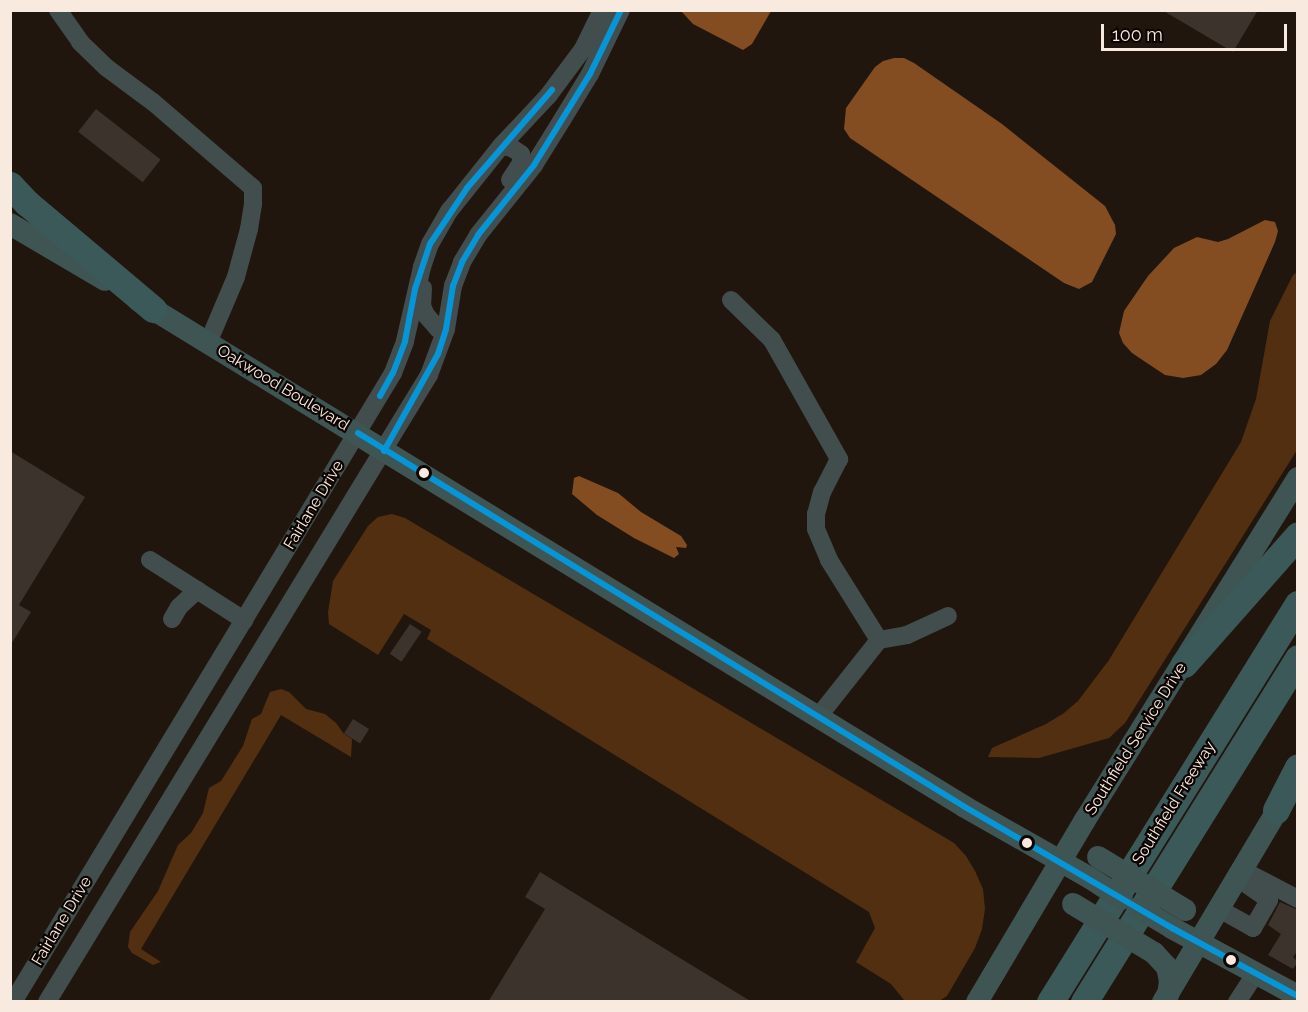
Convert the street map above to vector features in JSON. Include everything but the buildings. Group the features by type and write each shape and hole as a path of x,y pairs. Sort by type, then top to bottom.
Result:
{"highway":[{"path":"10,185 27,203 153,309"},
{"path":"1184,664 1298,535"},
{"name":"Southfield Freeway","path":"1050,1002 1298,604"},
{"name":"Southfield Freeway","path":"1084,1002 1298,658"},
{"path":"1276,810 1298,767"}],"main road":[{"name":"Oakwood Boulevard","path":"10,224 358,433 965,807 1061,861 1172,928 1298,996"},
{"name":"Southfield Service Drive","path":"977,1002 1085,820 1298,478"},
{"path":"1165,998 1276,810 1298,780"},
{"path":"1085,820 1090,846 1098,857 1185,910 1196,913 1208,912 1220,907"},
{"path":"1034,906 1061,900 1073,904 1154,953 1167,967 1170,981 1165,998"}],"street":[{"path":"58,10 80,42 107,68 153,102 253,188 254,204 236,277 208,343"},
{"name":"Fairlane Drive","path":"13,1002 393,373 405,341 422,267 430,244 450,210 501,146 559,81 583,49 602,10"},
{"name":"Fairlane Drive","path":"47,1002 429,375 446,329 453,286 462,262 478,235 534,165 590,74 621,10"},
{"path":"478,235 483,214 516,173 520,163 520,154 512,148 501,146"},
{"path":"446,329 438,329 426,315 422,297 450,210"},
{"path":"731,300 772,340 839,459 822,492 816,514 816,529 829,560 879,640"},
{"path":"150,560 197,590 248,614 278,625"},
{"path":"172,619 179,607 197,590"},
{"path":"819,717 879,640 907,635 948,616"},
{"path":"1240,874 1298,899"},
{"path":"1220,907 1253,928 1269,900 1240,874"},
{"path":"1237,1002 1256,973"}],"shaded area":[{"path":"681,11 771,11 752,44 743,50 693,24"},
{"path":"904,58 914,63 1002,124 1105,206 1115,225 1116,234 1092,282 1079,289 1064,283 850,138 844,129 846,108 875,67 883,61"},
{"path":"1265,220 1275,222 1278,231 1275,242 1227,350 1216,364 1201,375 1183,378 1165,375 1132,353 1123,343 1119,333 1124,311 1148,276 1174,248 1197,237 1218,242 1228,239"},
{"path":"1297,272 1297,450 1125,723 1109,738 1039,758 988,757 992,748 1046,724 1064,713 1078,701 1109,660 1241,442 1256,399 1270,321 1293,275"},
{"path":"579,476 618,493 641,512 681,536 687,545 686,548 676,547 679,554 674,558 634,538 597,515 572,494 574,478"},
{"path":"392,514 405,518 954,843 966,856 975,871 983,889 985,909 982,929 975,948 947,996 939,1001 904,1000 891,984 856,962 875,928 869,912 427,639 431,630 404,614 378,655 329,624 328,612 333,581 368,526 378,517"},
{"path":"281,689 289,692 306,709 325,714 336,723 344,734 352,739 351,757 281,715 141,949 161,962 153,965 132,953 128,947 130,932 158,891 178,845 191,833 203,813 209,788 221,781 243,746 252,719 261,714 270,692"}],"transit line":[{"path":"384,451 438,354 446,329 453,286 462,262 478,235 534,165 590,74 621,10"},
{"path":"380,396 393,373 405,341 415,289 430,244 467,188 552,90"},
{"path":"358,433 965,807 1172,928 1298,996"}]}
